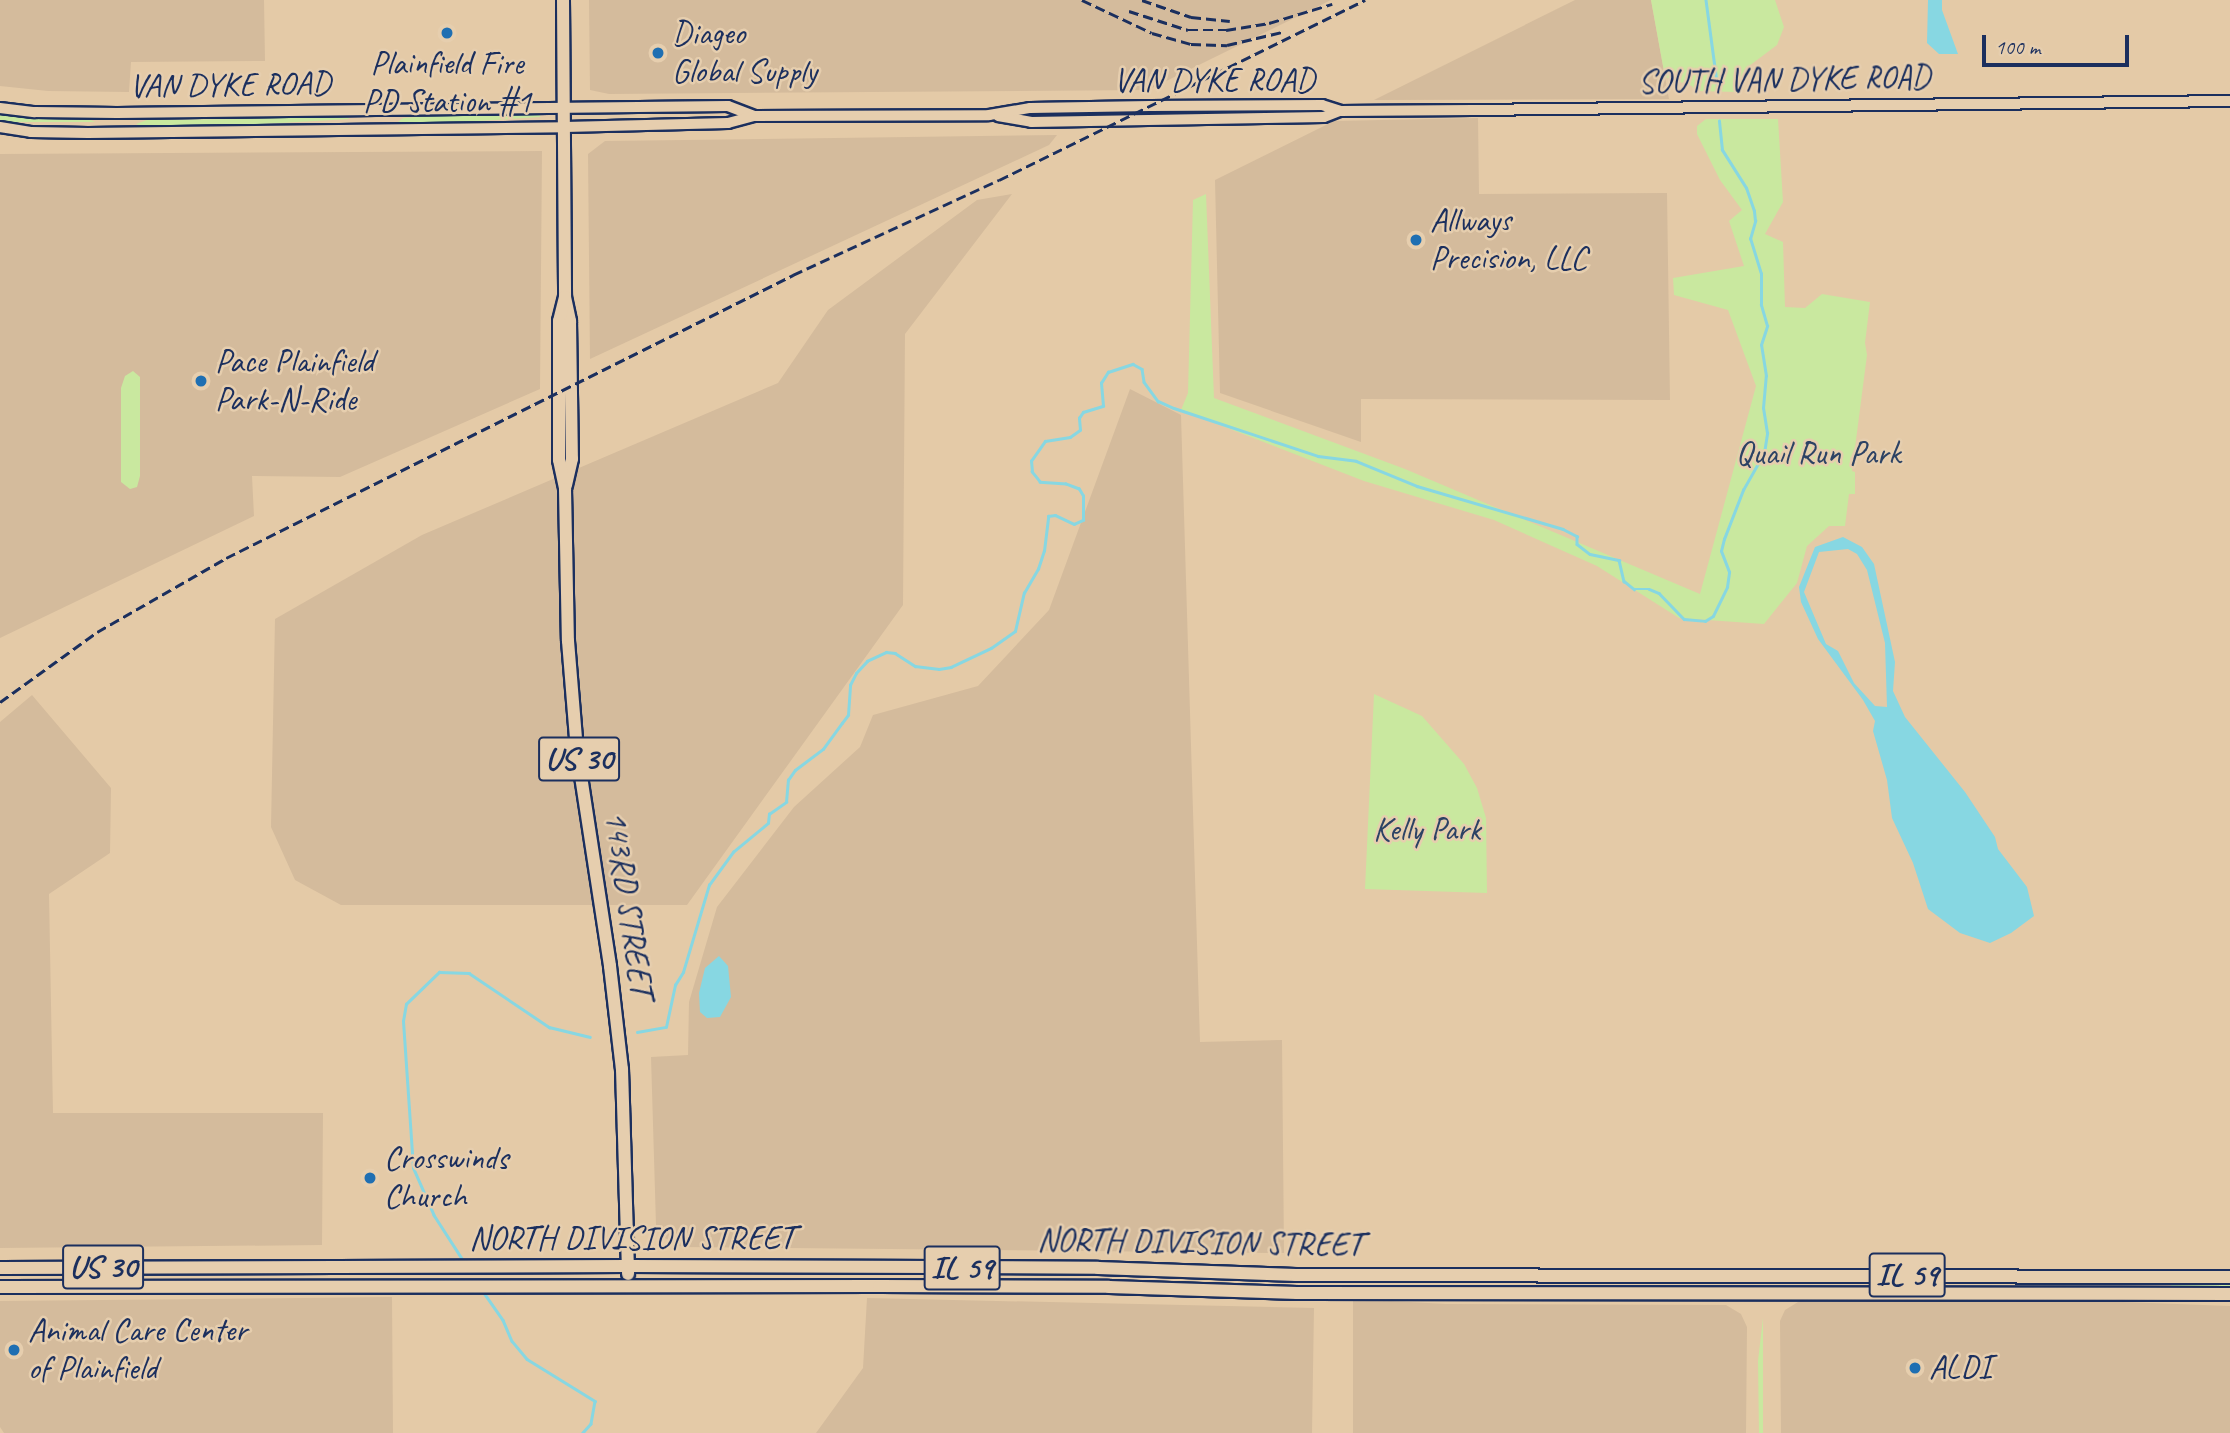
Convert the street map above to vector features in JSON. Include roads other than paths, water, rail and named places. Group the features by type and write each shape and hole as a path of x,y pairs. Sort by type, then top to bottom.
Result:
{"main road":[{"name":"143RD STREET","path":"563,0 565,297 559,332 559,460 565,489 568,641 573,713 617,1016 622,1069 628,1285"},
{"path":"335,1266 335,1285"},
{"name":"NORTH DIVISION STREET","path":"0,1268 628,1266 1084,1268 1296,1275 2230,1276"},
{"name":"NORTH DIVISION STREET","path":"0,1287 1094,1286 1297,1293 2230,1294"}],"street":[{"name":"SOUTH VAN DYKE ROAD","path":"1339,111 2230,100"},
{"name":"VAN DYKE ROAD","path":"0,127 31,132 89,133 565,127 728,123 754,116 989,115 1030,108 1150,106 1322,105 1339,111"},
{"name":"VAN DYKE ROAD","path":"0,107 35,112 117,113 728,106 754,116"}],"water":[{"path":"1928,0 1942,0 1942,10 1958,54 1939,54 1927,43"},
{"path":"1843,537 1862,547 1874,564 1895,662 1893,691 1905,717 1965,792 1995,837 1998,849 2027,887 2034,916 2011,933 1990,943 1960,933 1928,909 1913,863 1892,818 1887,780 1873,731 1875,721 1863,700 1818,639 1801,602 1799,587 1815,547","holes":["1848,549 1857,554 1867,570 1885,643 1887,707 1875,706 1854,683 1838,651 1826,644 1804,592 1819,552"]},
{"path":"719,956 728,966 731,997 720,1017 707,1018 700,1012 699,993 705,968"}],"waterway":[{"path":"1706,0 1718,90"},
{"path":"637,1032 666,1027 675,985 683,972 709,885 733,852 768,823 769,814 786,802 788,780 795,770 823,749 848,715 850,685 867,661 886,652 895,653 915,666 939,669 951,667 991,648 1015,631 1024,593 1038,569 1044,551 1048,516 1055,515 1074,524 1083,520 1083,496 1079,489 1066,484 1040,482 1032,472 1031,461 1045,441 1070,437 1080,430 1079,418 1083,412 1103,406 1101,383 1108,372 1133,364 1142,369 1144,382 1158,401 1174,408 1318,456 1356,461 1417,486 1563,529 1577,536 1577,544 1590,554 1619,560 1624,581 1634,589 1649,589 1659,593 1684,619 1705,621 1713,616 1727,587 1729,572 1721,551 1724,539 1743,490 1764,453 1767,433 1763,408 1766,376 1761,345 1767,326 1761,305 1761,274 1750,239 1755,221 1754,211 1746,188 1722,150 1719,121"},
{"path":"463,1261 434,1216 413,1168 403,1021 406,1004 439,972 469,973 549,1027 590,1037"},
{"path":"482,1290 503,1320 512,1341 527,1359 595,1401 591,1424 583,1433"}],"railway":[{"path":"1082,0 1152,33 1191,44 1227,45 1282,32"},
{"path":"1142,0 1191,17 1230,21"},
{"path":"0,702 97,632 226,558 793,275 999,180 1365,0"},
{"path":"1129,11 1188,30 1226,30 1269,23 1332,4"}],"place":[{"name":"Plainfield Fire PD Station #1","path":"447,33"},
{"name":"Diageo Global Supply","path":"658,53"},
{"name":"Allways Precision, LLC","path":"1416,240"},
{"name":"Pace Plainfield Park-N-Ride","path":"201,381"},
{"name":"Crosswinds Church","path":"370,1178"},
{"name":"Animal Care Center of Plainfield","path":"14,1350"},
{"name":"ALDI","path":"1915,1368"}],"park label":[{"name":"Quail Run Park","path":"1818,454"},
{"name":"Kelly Park","path":"1427,830"}]}
